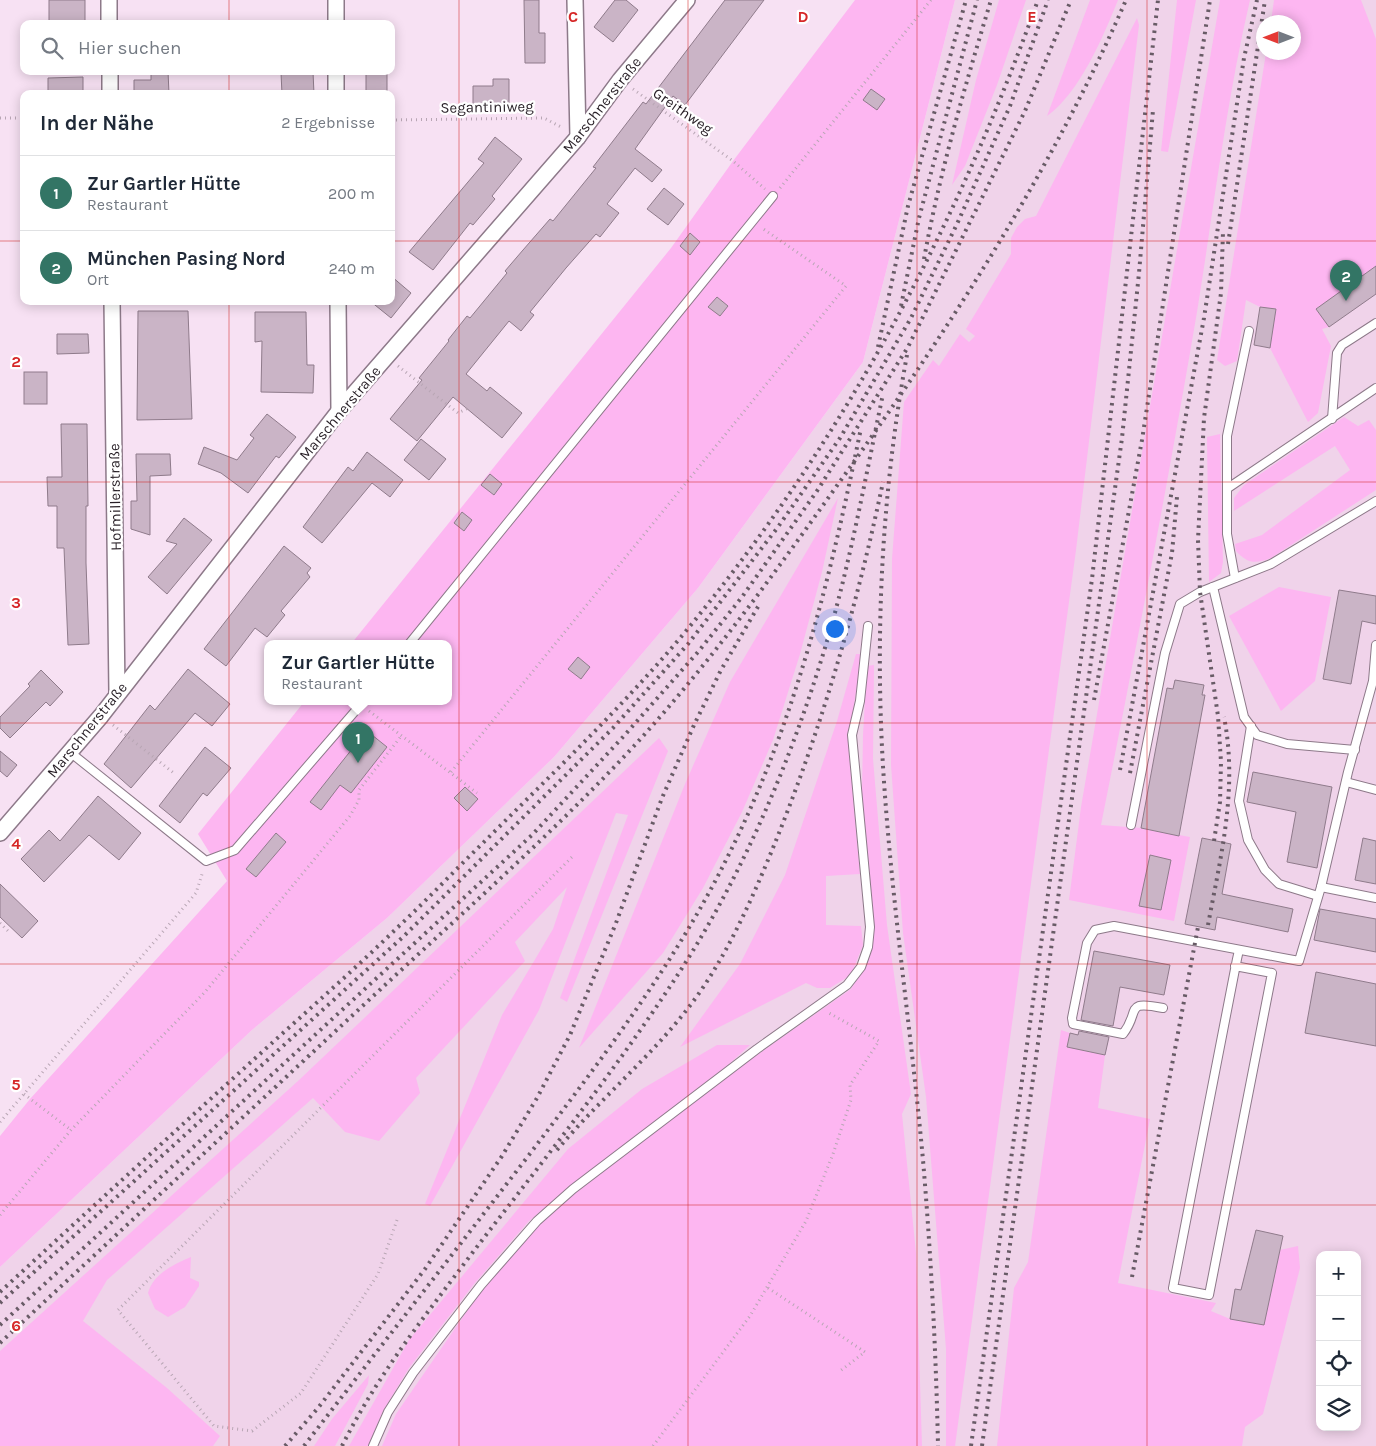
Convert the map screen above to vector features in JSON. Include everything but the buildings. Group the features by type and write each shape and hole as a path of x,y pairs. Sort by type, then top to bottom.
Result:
{"street":[{"path":"109,0 109,20"},
{"path":"336,0 336,20"},
{"path":"575,0 578,137"},
{"name":"Marschnerstraße","path":"0,833 101,716 117,693 339,411 578,137 620,80 686,0"},
{"path":"110,75 110,90"},
{"path":"336,75 336,90"},
{"name":"Hofmillerstraße","path":"112,305 117,693"},
{"path":"338,305 339,411"}],"lane":[{"path":"412,640 774,196"},
{"path":"1332,420 1336,353 1342,344 1376,323"},
{"path":"1235,578 1227,534 1227,436 1249,331"},
{"path":"1228,488 1332,420 1376,388"},
{"path":"1131,825 1164,653 1180,604 1213,587 1271,564 1376,500"},
{"path":"1213,587 1244,717 1257,735 1288,744 1355,750"},
{"path":"373,1446 388,1412 413,1373 480,1285 537,1220 573,1189 757,1049 847,985 861,967 868,947 870,927 852,735 860,701 868,626"},
{"path":"1163,1008 1143,1004 1136,1007 1131,1015 1128,1026 1122,1034 1074,1024 1072,1018 1087,943 1095,930 1114,926 1299,961 1320,892 1373,680 1376,645"},
{"path":"70,753 206,860 235,850 359,705"},
{"path":"1250,726 1239,801 1248,840 1265,870 1279,884 1320,892 1376,898"},
{"path":"1346,782 1376,790"},
{"path":"1235,966 1272,973 1209,1295 1173,1288 1235,966 1239,950"}],"path":[{"path":"774,196 930,0"},
{"name":"Greithweg","path":"620,80 733,161 774,196"},
{"path":"0,118 20,118"},
{"name":"Segantiniweg","path":"395,120 544,118 578,137"},
{"path":"451,772 846,286 753,222"},
{"path":"386,357 458,413 470,407"},
{"path":"364,705 477,793"},
{"path":"101,716 176,774"},
{"path":"0,1215 70,1130 205,992 350,816 359,800 359,790 402,735"},
{"path":"397,1220 378,1274 301,1393 252,1431 214,1426 118,1310 573,856"},
{"path":"0,1122 196,893 206,860"},
{"path":"0,923 8,931"},
{"path":"653,1446 750,1316 806,1221 833,1154 851,1100 850,1085 879,1041 818,1006"},
{"path":"24,1094 70,1130"},
{"path":"768,1288 865,1352 840,1371"}],"shaded area":[{"path":"855,0 955,0 863,362 698,588 554,757 387,918 252,1030 0,1267 0,1136 30,1099 227,881 198,834 302,705 452,705 452,640 354,640 671,248 733,161"},
{"path":"955,0 1376,0 1376,1446 0,1446 0,1267 252,1030 387,918 554,757 698,588 863,362"},
{"path":"999,0 1026,0 997,85 965,166 952,185 976,80"},
{"path":"1090,0 1118,0 1098,47 1080,79 1059,106 1047,116"},
{"path":"1177,0 1196,0 1168,152 1161,151"},
{"path":"1220,0 1250,0 1227,116 1175,440 1101,825 1141,828 1190,837 1174,921 1069,900 1081,807"},
{"path":"1274,0 1361,0 1376,39 1376,266 1316,309 1329,327 1322,329 1331,346 1318,413 1308,422 1270,348 1275,309 1260,307 1246,300 1237,361 1225,366 1217,360 1265,60 1301,60 1301,15 1272,15"},
{"path":"1137,18 1139,25 1076,550 955,1446 946,1446 946,1349 926,1097 903,933 891,765 892,559 904,402 933,360 939,366 960,334 969,342 975,336 966,329 1011,254 1011,238 1017,227 1025,219 1036,216"},
{"path":"1344,417 1358,426 1369,420 1376,430 1376,490 1271,558 1256,562 1248,561 1236,551 1235,544 1262,535 1350,470 1335,446 1234,511 1234,498 1244,485"},
{"path":"1220,434 1223,562 1221,573 1209,582 1207,437"},
{"path":"838,498 822,572 800,654 773,740 742,812 703,888 663,953 579,1048 685,784 730,682"},
{"path":"1279,587 1331,597 1315,681 1281,711 1229,616"},
{"path":"856,654 862,654 850,730 849,752 860,874 826,876 826,925 861,926 863,945 851,975 830,988 817,988 806,983 680,1047 740,964 785,875 837,721"},
{"path":"874,665 873,759 887,925 911,1094 902,1114 916,1253 922,1446 382,1446 396,1414 485,1285 537,1224 750,1060 851,989 864,968 871,947 874,927 862,793 867,666"},
{"path":"659,738 668,751 567,1002 560,998 628,815 616,813 539,1010 430,1206 425,1204 502,1015 553,929 567,887 515,942 525,961 416,1078 420,1093 379,1141 345,1132 313,1098 107,1280 83,1321 167,1388 220,1436 213,1446 0,1446 0,1351 298,1081"},
{"path":"1061,1030 1070,1033 1067,1047 1105,1055 1098,1108 1150,1119 1118,1283 1216,1303 1211,1311 1230,1319 1264,1325 1280,1250 1298,1246 1300,1268 1263,1414 1245,1427 1242,1446 997,1446 1014,1288 1028,1262"},
{"path":"717,1045 750,1045 726,1067 570,1187 529,1221 474,1284 409,1368 383,1411 368,1446 349,1446 409,1340 568,1149 642,1089"},
{"path":"191,1257 190,1278 199,1282 199,1286 185,1307 168,1317 155,1309 148,1293 154,1280 159,1275 171,1266"},
{"path":"369,1375 368,1384 335,1446 314,1446 332,1419"}],"railway":[{"path":"878,347 908,206 966,0"},
{"path":"901,306 919,218 977,0"},
{"path":"924,259 945,161 991,0"},
{"path":"0,1292 410,916 587,739 681,637 739,564 792,490 842,413 888,335 930,254 969,171 1005,87 1038,0"},
{"path":"0,1303 404,936 613,728 688,644 778,527 840,438 911,318 957,224 1010,106 1048,0"},
{"path":"0,1325 532,835 623,737 698,652 742,597 817,491 908,347 1025,111 1071,0"},
{"path":"0,1343 543,838 634,746 691,681 744,613 821,508 962,302 998,244 1066,124 1126,0"},
{"path":"971,1446 1092,579 1158,0"},
{"path":"1094,700 1142,440 1210,0"},
{"path":"1120,770 1204,318 1244,58 1257,0"},
{"path":"1228,244 1265,0"},
{"path":"982,1446 1122,438 1153,110"},
{"path":"1214,841 1220,802 1221,762 1218,716 1200,592 1198,540 1204,418 1221,293 1223,232"},
{"path":"907,355 898,406 886,509 880,612 881,715 891,865 926,1196 933,1303 938,1446"},
{"path":"342,1446 371,1394 403,1346 582,1111 660,1002 726,894 778,781 820,664 847,564 883,394"},
{"path":"304,1446 532,1151 612,1044 662,971 708,895 752,805 792,700 824,592 861,428"},
{"path":"557,1150 669,1032 686,1011 714,970 746,911 781,828 826,701 863,571 883,482"},
{"path":"1130,773 1172,553 1177,497"},
{"path":"285,1446 318,1408 425,1269 502,1156 537,1098 570,1035 616,923 662,798 694,725 721,670 759,605"},
{"path":"1208,925 1229,796 1228,743 1224,717"},
{"path":"1132,1277 1198,927"}],"place":[{"name":"München Pasing Nord","path":"1346,301"},
{"name":"Zur Gartler Hütte","path":"358,763"}]}
